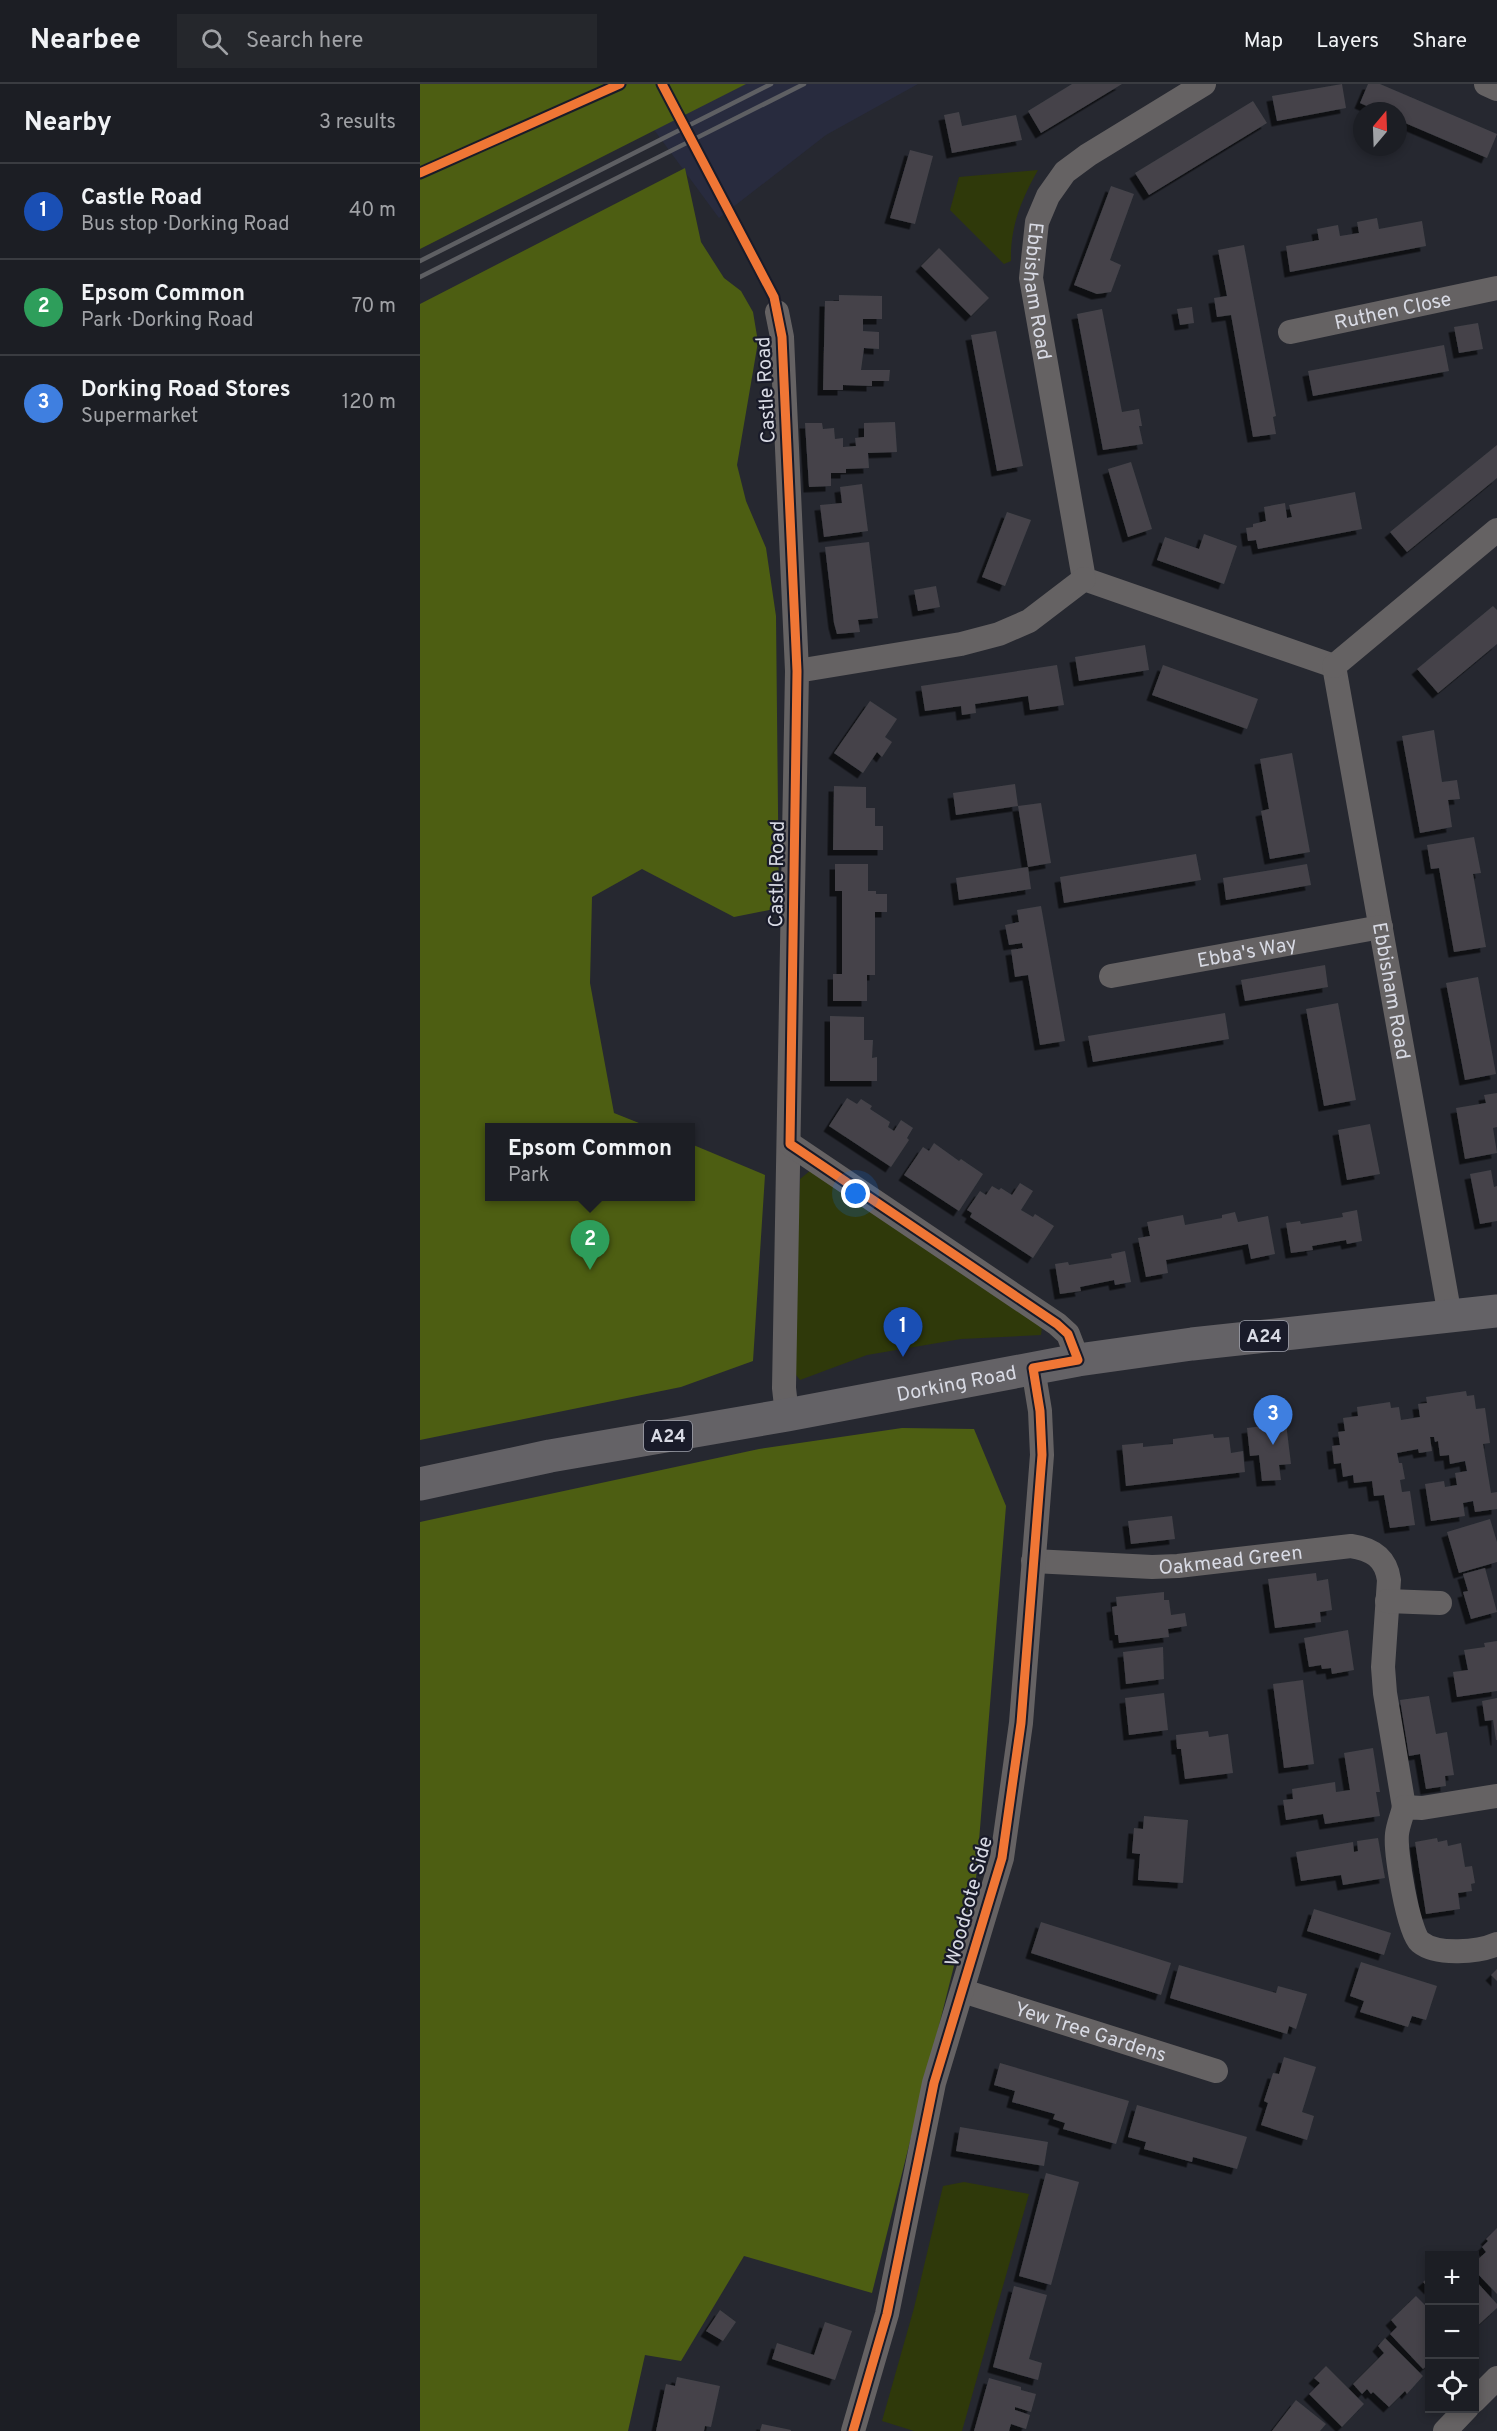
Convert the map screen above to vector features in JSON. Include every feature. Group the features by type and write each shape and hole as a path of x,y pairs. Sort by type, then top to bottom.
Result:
{"highway":[{"name":"Dorking Road","path":"420,1484 550,1456 787,1415 1078,1360 1192,1344 1497,1311"}],"street":[{"name":"Ebbisham Road","path":"1084,579 1031,278 1037,222 1048,196 1065,172 1088,155 1204,84"},
{"path":"1486,84 1497,89"},
{"name":"Ruthen Close","path":"1290,332 1497,288"},
{"name":"Castle Road","path":"777,312 782,337 797,671 784,1388 787,1415"},
{"path":"797,671 961,644 999,634 1029,621 1084,579 1334,666 1497,530"},
{"name":"Ebbisham Road","path":"1334,666 1450,1316"},
{"name":"Ebba's Way","path":"1111,976 1381,927"},
{"path":"790,1144 1057,1324 1068,1334 1078,1360"},
{"name":"Woodcote Side","path":"852,2431 887,2314 934,2083 1002,1858 1021,1723 1042,1455 1040,1411 1033,1368"},
{"name":"Oakmead Green","path":"1033,1561 1152,1567 1178,1566 1351,1546 1366,1548 1378,1556 1387,1568 1389,1580 1383,1667 1385,1693 1404,1807 1397,1834 1398,1858 1410,1925 1419,1941 1432,1950 1484,1950 1497,1944"},
{"path":"1387,1601 1440,1604"},
{"path":"1404,1807 1422,1808 1496,1796"},
{"name":"Yew Tree Gardens","path":"963,1991 1216,2071"},
{"path":"1479,2396 1497,2378"},
{"path":"1445,2431 1463,2413"}],"shaded area":[{"path":"635,84 918,84 826,135 719,218 624,89"}],"green space":[{"path":"420,84 746,84 420,249"},
{"path":"685,168 701,242 724,278 741,291 753,312 758,342 737,465 746,501 766,548 776,616 779,908 734,917 642,869 592,897 590,983 614,1113 639,1123 485,1123 485,1201 695,1201 695,1146 765,1175 753,1361 681,1387 420,1440 420,304"},
{"path":"1038,170 1026,192 1018,214 1012,237 1011,261 1004,264 950,210 959,177"},
{"path":"811,1170 1042,1327 1041,1335 961,1339 867,1355 800,1380 793,1371 800,1179"},
{"path":"902,1428 974,1429 1006,1506 976,1878 872,2293 744,2256 681,2361 645,2355 628,2431 420,2431 420,1522 759,1449"},
{"path":"964,2182 1029,2194 962,2431 914,2431 882,2421 914,2308 943,2186"}],"building":[{"path":"1072,84 1122,84 1041,133 1028,111"},
{"path":"1342,84 1346,108 1277,121 1272,96"},
{"path":"1368,84 1380,84 1497,134 1487,158 1407,124 1407,102 1360,102"},
{"path":"1253,101 1267,123 1149,195 1135,173"},
{"path":"959,112 962,126 1016,115 1022,140 952,153 944,115"},
{"path":"910,150 933,156 915,224 890,218"},
{"path":"1111,186 1134,194 1110,260 1121,265 1111,292 1097,294 1074,285"},
{"path":"1377,218 1379,229 1422,221 1426,246 1290,272 1286,246 1319,240 1317,229 1338,225 1340,236 1359,233 1357,222"},
{"path":"1244,245 1276,416 1273,417 1276,434 1253,437 1231,315 1217,317 1214,298 1227,296 1218,250"},
{"path":"939,248 989,298 971,316 921,266"},
{"path":"839,295 882,296 882,319 863,319 863,331 879,332 879,349 864,348 861,370 890,370 889,381 872,381 872,386 843,385 843,390 823,390 825,301 839,301"},
{"path":"1192,307 1194,323 1180,325 1177,309"},
{"path":"1102,309 1122,412 1139,409 1142,426 1139,426 1143,444 1103,450 1077,314"},
{"path":"1478,323 1483,349 1459,353 1454,327"},
{"path":"996,331 1023,466 997,471 971,335"},
{"path":"1444,345 1449,371 1313,396 1308,371"},
{"path":"895,422 897,452 868,453 869,468 846,469 846,473 831,473 831,486 809,487 805,423 822,423 823,429 834,428 835,439 843,438 843,447 856,446 855,438 864,437 864,423"},
{"path":"1497,445 1497,478 1407,552 1390,532"},
{"path":"1131,462 1152,529 1128,537 1108,469"},
{"path":"862,484 868,531 824,537 820,505 842,503 840,487"},
{"path":"1355,492 1362,529 1258,549 1256,540 1248,541 1246,528 1266,521 1264,507 1285,503 1287,518 1292,517 1289,505"},
{"path":"1007,512 1031,520 1005,586 982,577"},
{"path":"1204,534 1237,546 1224,584 1157,560 1165,537 1199,549"},
{"path":"869,542 878,618 858,620 860,632 837,634 825,547"},
{"path":"936,586 940,607 918,611 914,590"},
{"path":"1493,606 1497,610 1497,644 1438,693 1417,669"},
{"path":"1145,645 1149,670 1079,681 1075,657"},
{"path":"1057,665 1064,705 1030,710 1028,696 975,704 976,713 962,715 961,706 925,711 921,686"},
{"path":"1163,665 1258,699 1247,729 1152,695"},
{"path":"870,701 897,719 885,737 892,742 882,757 877,752 863,773 834,753"},
{"path":"1434,730 1442,782 1457,780 1460,799 1448,800 1452,827 1420,833 1402,736"},
{"path":"1292,753 1310,852 1270,859 1261,811 1269,809 1260,759"},
{"path":"1015,784 1018,806 956,815 953,793"},
{"path":"834,786 866,787 866,808 875,808 875,826 883,826 883,850 833,850"},
{"path":"1041,803 1051,863 1028,867 1018,806"},
{"path":"1474,837 1481,873 1473,874 1486,947 1454,952 1439,868 1431,869 1427,845"},
{"path":"1196,854 1201,880 1064,903 1060,877"},
{"path":"835,864 868,864 868,891 887,894 887,912 875,912 875,975 867,975 867,1001 833,1001 833,974 842,974 842,891 835,891"},
{"path":"1307,864 1311,885 1226,900 1223,878"},
{"path":"1028,867 1031,889 959,900 956,878"},
{"path":"1041,906 1065,1041 1040,1045 1028,975 1015,977 1011,950 1023,948 1022,943 1009,945 1005,925 1019,922 1017,910"},
{"path":"1325,965 1328,987 1245,1001 1241,980"},
{"path":"1478,977 1496,1074 1465,1080 1446,983"},
{"path":"1338,1003 1356,1100 1324,1106 1306,1009"},
{"path":"1225,1013 1229,1039 1093,1062 1088,1036"},
{"path":"830,1016 864,1017 864,1040 873,1040 872,1058 877,1057 877,1081 830,1081"},
{"path":"1497,1093 1497,1127 1493,1128 1497,1153 1465,1159 1456,1108 1486,1103 1484,1095"},
{"path":"847,1098 857,1104 861,1099 872,1106 870,1109 890,1122 888,1127 894,1131 901,1120 913,1128 907,1138 909,1140 891,1167 829,1126"},
{"path":"1370,1124 1380,1174 1347,1180 1338,1130"},
{"path":"934,1143 959,1161 961,1159 983,1174 959,1211 904,1175 923,1147 929,1151"},
{"path":"1491,1170 1494,1187 1497,1186 1497,1221 1480,1224 1470,1174"},
{"path":"1020,1183 1033,1191 1021,1210 1033,1217 1035,1214 1054,1226 1033,1258 970,1217 972,1213 967,1210 980,1191 986,1195 992,1186 999,1190 1001,1188 1012,1195"},
{"path":"1357,1210 1362,1241 1347,1244 1346,1240 1312,1246 1313,1250 1291,1253 1286,1223 1300,1221 1301,1224 1343,1217 1342,1213"},
{"path":"1235,1212 1238,1222 1268,1216 1275,1254 1251,1259 1248,1244 1166,1260 1168,1273 1146,1277 1138,1238 1150,1236 1147,1222 1183,1215 1185,1225 1222,1218 1222,1215"},
{"path":"1125,1251 1131,1282 1115,1285 1114,1280 1080,1287 1081,1291 1060,1294 1055,1264 1068,1262 1069,1265 1112,1258 1111,1254"},
{"path":"1466,1391 1467,1396 1474,1395 1476,1409 1485,1408 1490,1443 1483,1444 1491,1493 1497,1492 1497,1509 1475,1512 1473,1501 1463,1503 1465,1516 1431,1521 1425,1484 1444,1481 1445,1487 1457,1485 1455,1473 1467,1471 1465,1461 1450,1464 1449,1455 1440,1456 1438,1441 1435,1442 1434,1437 1430,1437 1432,1451 1419,1453 1418,1449 1397,1453 1399,1463 1402,1463 1405,1479 1400,1480 1402,1492 1410,1491 1415,1525 1390,1528 1384,1495 1374,1496 1372,1481 1354,1483 1353,1475 1343,1477 1341,1463 1334,1464 1332,1446 1340,1445 1338,1432 1345,1431 1343,1418 1358,1416 1357,1407 1390,1402 1391,1408 1399,1407 1401,1420 1420,1417 1418,1404 1427,1403 1426,1397"},
{"path":"1286,1423 1291,1464 1279,1465 1281,1480 1262,1481 1259,1455 1250,1456 1247,1428"},
{"path":"1213,1434 1214,1438 1229,1437 1231,1453 1243,1451 1245,1472 1126,1486 1122,1445 1143,1443 1143,1447 1173,1444 1173,1439"},
{"path":"1172,1516 1175,1539 1131,1544 1128,1521"},
{"path":"1490,1519 1497,1542 1497,1562 1459,1573 1447,1532"},
{"path":"1485,1568 1497,1612 1471,1619 1463,1592 1468,1591 1463,1574"},
{"path":"1316,1573 1317,1581 1328,1579 1332,1610 1320,1612 1321,1622 1275,1628 1268,1579"},
{"path":"1164,1592 1164,1600 1169,1600 1171,1615 1185,1613 1187,1626 1168,1629 1169,1637 1119,1643 1118,1635 1115,1635 1112,1607 1117,1606 1116,1597"},
{"path":"1348,1630 1354,1670 1332,1674 1331,1668 1322,1669 1321,1665 1309,1667 1304,1638"},
{"path":"1497,1641 1497,1691 1457,1697 1453,1672 1468,1670 1464,1650 1485,1647 1484,1643"},
{"path":"1163,1647 1164,1679 1126,1684 1123,1652"},
{"path":"1303,1680 1314,1764 1284,1768 1273,1684"},
{"path":"1164,1693 1168,1730 1129,1735 1125,1698"},
{"path":"1429,1696 1436,1734 1447,1732 1454,1775 1445,1776 1446,1786 1426,1789 1420,1754 1409,1756 1400,1700"},
{"path":"1497,1698 1496,1740 1493,1720 1485,1721 1482,1701"},
{"path":"1208,1731 1209,1737 1228,1734 1233,1773 1185,1779 1181,1749 1177,1749 1176,1735"},
{"path":"1373,1748 1380,1792 1376,1792 1380,1816 1325,1824 1323,1814 1286,1820 1283,1800 1293,1799 1292,1789 1335,1782 1336,1792 1350,1790 1344,1753"},
{"path":"1144,1816 1188,1820 1183,1883 1138,1880 1140,1854 1132,1853 1134,1828 1143,1829"},
{"path":"1378,1838 1385,1878 1343,1885 1341,1875 1301,1881 1296,1852 1353,1842 1354,1852 1358,1851 1357,1841"},
{"path":"1437,1838 1438,1842 1447,1840 1448,1846 1461,1843 1465,1867 1472,1866 1475,1883 1471,1884 1472,1891 1458,1893 1460,1909 1426,1914 1415,1842"},
{"path":"1314,1909 1391,1933 1384,1955 1307,1931"},
{"path":"1041,1922 1171,1963 1161,1995 1031,1953"},
{"path":"1361,1962 1437,1986 1426,2020 1412,2016 1408,2027 1360,2012 1364,2001 1350,1996"},
{"path":"1179,1965 1276,1993 1278,1986 1307,1994 1296,2029 1289,2026 1287,2034 1170,1998"},
{"path":"1497,1969 1497,1981 1491,1975"},
{"path":"1284,2057 1316,2067 1302,2112 1314,2116 1307,2140 1261,2125 1268,2103 1264,2101 1273,2073 1279,2074"},
{"path":"1000,2063 1129,2101 1116,2144 1063,2129 1065,2123 1053,2119 1055,2114 1012,2102 1015,2091 994,2085"},
{"path":"1137,2105 1247,2137 1237,2169 1193,2157 1192,2162 1144,2149 1146,2142 1128,2137"},
{"path":"960,2127 1048,2142 1044,2166 956,2151"},
{"path":"1046,2173 1079,2182 1051,2285 1019,2276"},
{"path":"1497,2228 1497,2294 1479,2275 1479,2258 1486,2252 1482,2247 1488,2241 1486,2239"},
{"path":"1479,2284 1497,2304 1497,2308 1479,2324"},
{"path":"1014,2286 1047,2295 1029,2359 1042,2363 1038,2380 993,2367"},
{"path":"1416,2296 1425,2305 1425,2367 1423,2369 1390,2334 1397,2327 1391,2320"},
{"path":"720,2310 736,2322 723,2341 706,2331"},
{"path":"825,2322 852,2331 835,2380 772,2359 777,2343 814,2355"},
{"path":"1385,2338 1423,2376 1407,2394 1405,2391 1389,2407 1373,2392 1371,2394 1367,2389 1362,2394 1353,2384 1384,2353 1378,2346"},
{"path":"1326,2366 1364,2404 1342,2427 1309,2394 1320,2383 1314,2378"},
{"path":"677,2377 720,2386 711,2427 705,2426 704,2431 656,2431 666,2384 675,2386"},
{"path":"989,2378 1036,2394 1031,2412 1015,2407 1015,2410 1030,2415 1026,2429 1011,2424 1009,2431 974,2431"},
{"path":"1296,2400 1326,2424 1320,2431 1272,2431"},
{"path":"762,2424 791,2430 791,2431 760,2431"}],"railway":[{"path":"420,261 771,84"},
{"path":"420,277 804,84"}],"cycle path":[{"path":"420,173 620,84"},
{"path":"662,84 774,297 782,337 797,671 790,1144 1057,1324 1068,1334 1078,1360 1033,1368 1040,1411 1042,1455 1021,1723 1002,1858 934,2083 887,2314 853,2431"}],"place":[{"name":"Epsom Common","path":"590,1270"},
{"name":"Castle Road","path":"903,1357"},
{"name":"Dorking Road Stores","path":"1273,1445"}]}
